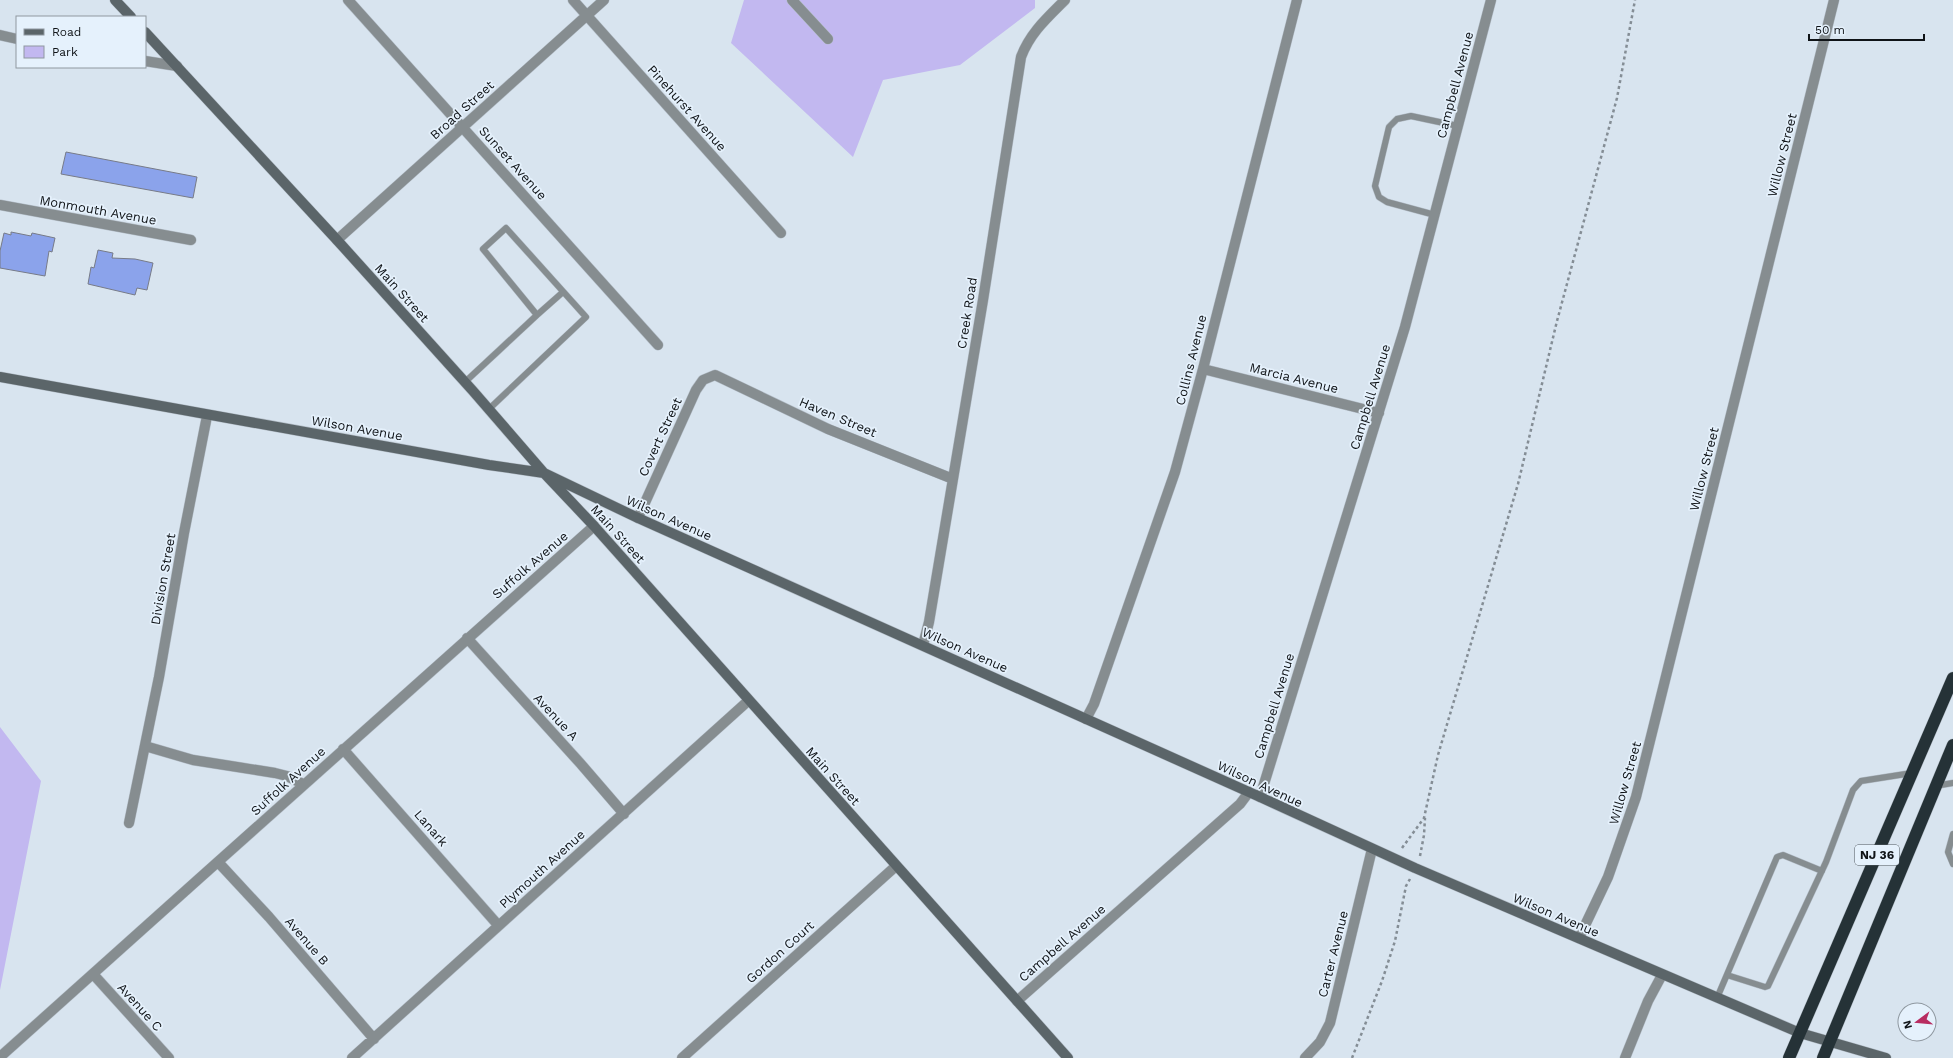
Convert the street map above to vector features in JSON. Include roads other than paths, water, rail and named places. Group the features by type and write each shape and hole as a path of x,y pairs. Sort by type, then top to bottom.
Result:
{"highway":[{"name":"NJ 36","path":"1789,1058 1953,678"},
{"name":"NJ 36","path":"1823,1058 1953,745"}],"street":[{"path":"115,0 130,16"},
{"name":"Sunset Avenue","path":"348,0 658,345"},
{"name":"Pinehurst Avenue","path":"573,0 781,233"},
{"name":"Broad Street","path":"337,240 604,0"},
{"path":"792,0 828,39"},
{"name":"Creek Road","path":"923,645 929,622 953,479 1021,57 1026,44 1035,30 1065,0"},
{"name":"Collins Avenue","path":"1086,719 1094,704 1175,472 1203,369 1297,0"},
{"name":"Campbell Avenue","path":"1260,797 1405,327 1491,0"},
{"name":"Willow Street","path":"1579,938 1608,877 1636,797 1834,0"},
{"name":"Main Street","path":"146,33 337,240 465,382 544,473 594,526 748,701 1068,1058"},
{"path":"0,36 16,39"},
{"path":"146,60 177,66"},
{"name":"Monmouth Avenue","path":"0,205 191,240"},
{"name":"Marcia Avenue","path":"1203,369 1379,413"},
{"name":"Haven Street","path":"715,375 828,429 953,479"},
{"name":"Covert Street","path":"638,518 696,390 703,380 715,375"},
{"name":"Wilson Avenue","path":"0,377 207,416 489,465 544,473 638,518 1249,792 1372,849 1662,975 1800,1033 1886,1058"},
{"name":"Division Street","path":"129,823 159,677 184,533 207,416"},
{"name":"Suffolk Avenue","path":"0,1057 343,748 594,526"},
{"name":"Avenue A","path":"467,638 624,814"},
{"name":"Plymouth Avenue","path":"352,1058 748,701"},
{"path":"145,746 193,760 275,773 287,776 303,784"},
{"name":"Lanark","path":"343,748 498,925"},
{"name":"Campbell Avenue","path":"1016,1001 1240,804 1249,792"},
{"name":"Carter Avenue","path":"1306,1058 1322,1038 1330,1023 1372,849"},
{"name":"Avenue B","path":"218,862 269,917 374,1038"},
{"name":"Gordon Court","path":"682,1058 896,866"},
{"name":"Avenue C","path":"93,974 169,1058"},
{"path":"1625,1058 1648,1001 1662,975"}],"lane":[{"path":"1434,215 1387,202 1379,197 1375,186 1389,127 1397,119 1411,116 1458,126"},
{"path":"489,409 586,317 506,228 482,249 537,315"},
{"path":"465,382 563,292"},
{"path":"1727,975 1765,987 1768,986 1822,871 1853,790 1857,784 1866,780 1912,773"},
{"path":"1935,786 1953,782"},
{"path":"1953,834 1948,852 1953,864"},
{"path":"1717,998 1777,857 1783,855 1822,871"}]}
